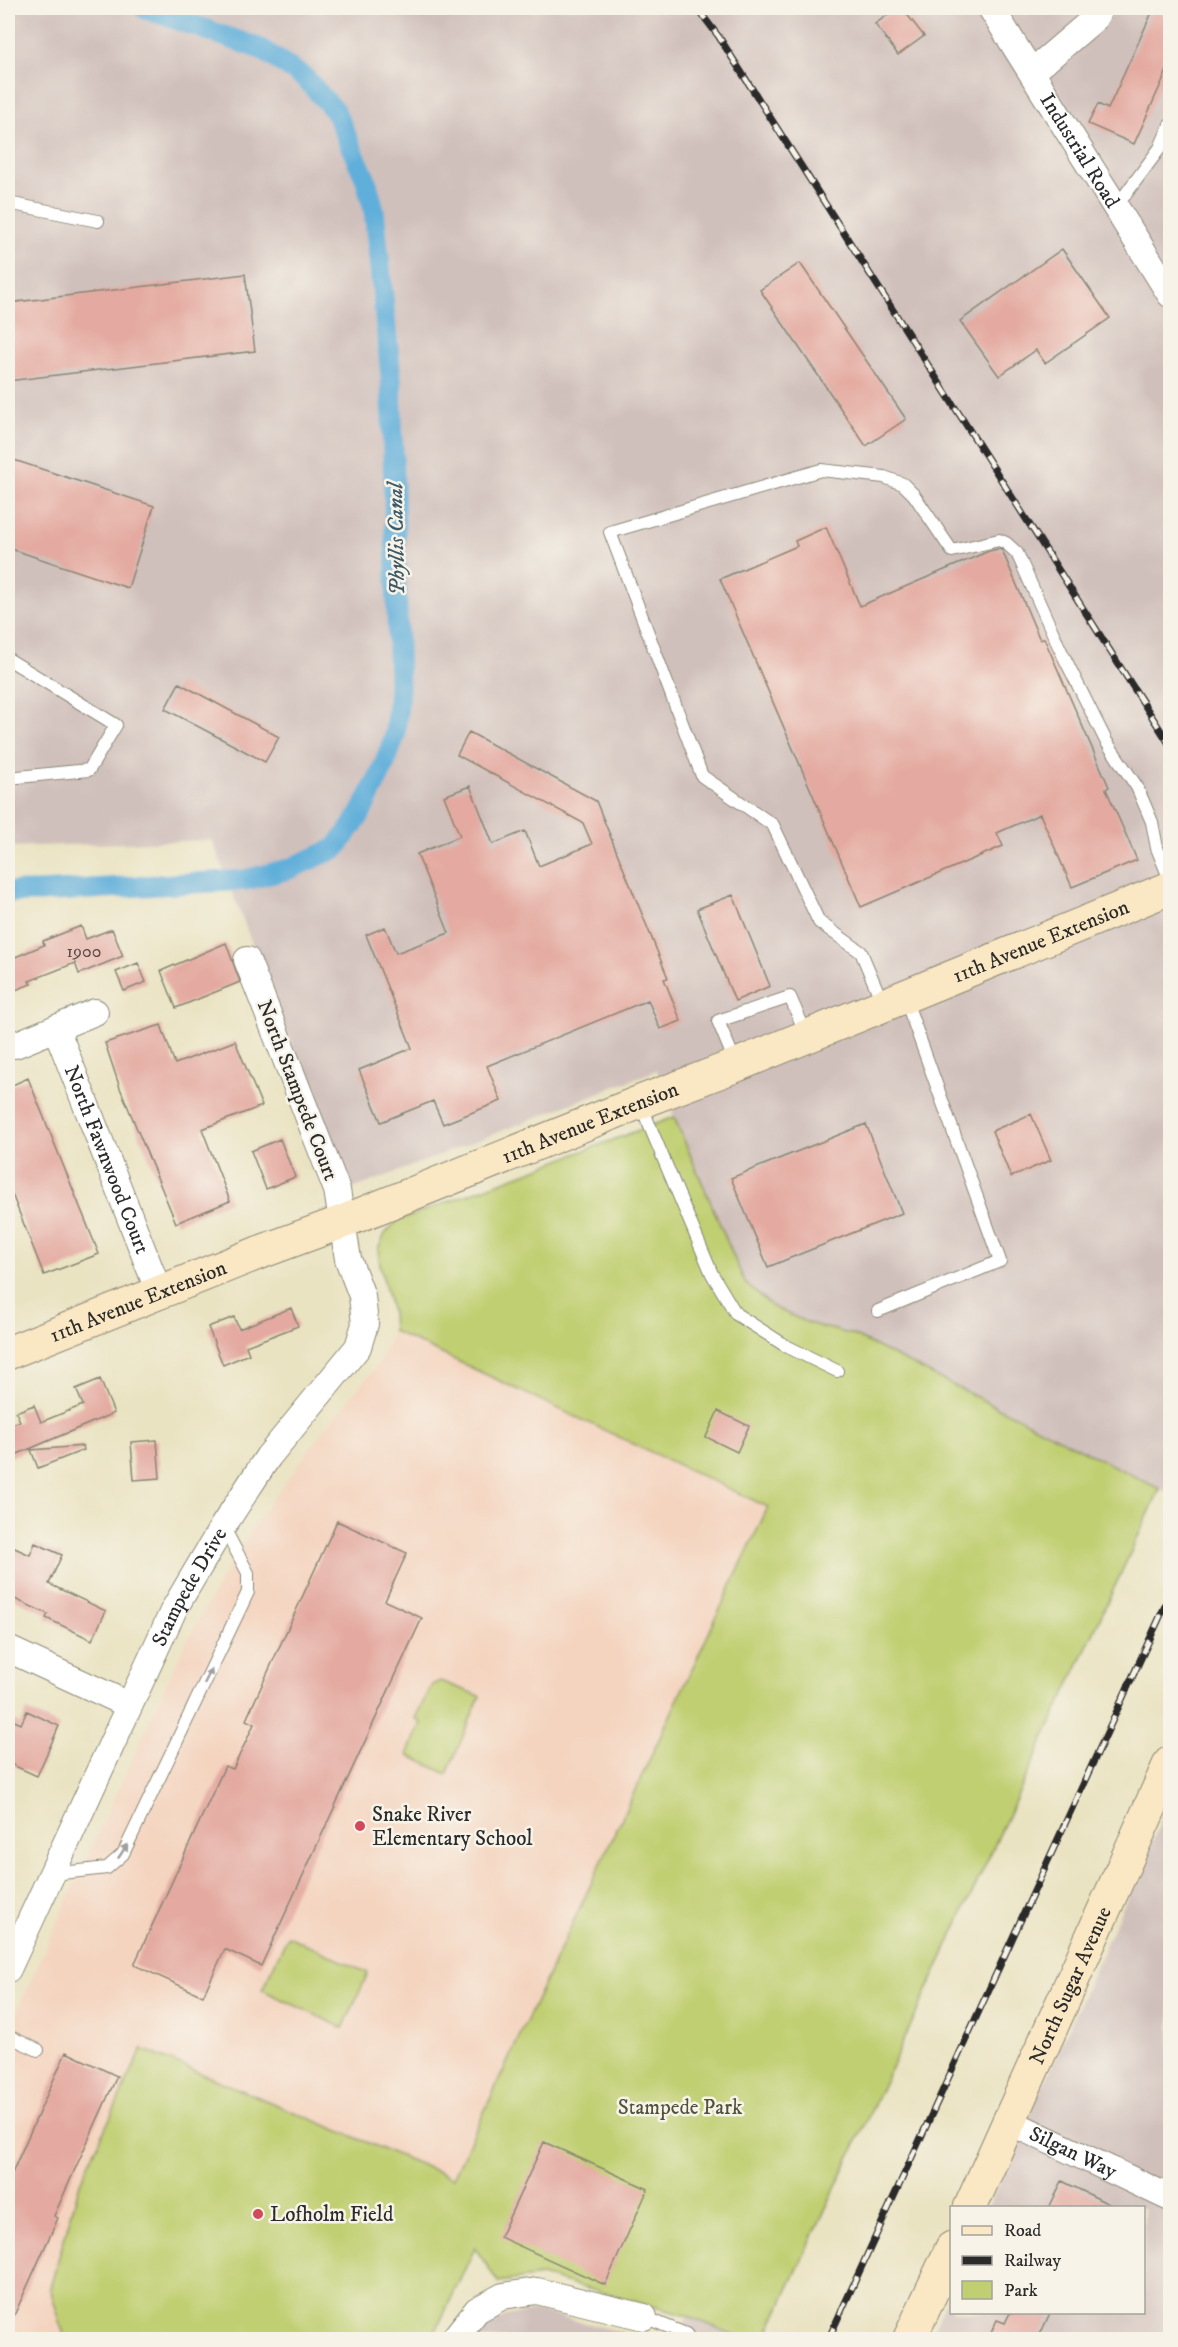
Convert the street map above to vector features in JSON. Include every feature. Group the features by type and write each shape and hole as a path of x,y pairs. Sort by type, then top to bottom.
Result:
{"street":[{"name":"Industrial Road","path":"991,8 1170,294"},
{"path":"1032,72 1094,20 1100,8"},
{"name":"11th Avenue Extension","path":"8,1353 737,1065 1170,888"},
{"name":"North Stampede Court","path":"247,960 337,1190 342,1222"},
{"path":"15,1044 95,1012"},
{"name":"North Fawnwood Court","path":"56,1028 159,1292"},
{"name":"Stampede Drive","path":"8,1970 174,1610 223,1526 268,1457 358,1347 365,1324 362,1296 348,1258 342,1222"},
{"path":"8,1649 129,1705"},
{"name":"North Sugar Avenue","path":"971,2206 1170,1763"},
{"name":"Silgan Way","path":"1010,2122 1170,2198"},
{"path":"909,2340 950,2250"},
{"path":"453,2340 477,2310 502,2296 537,2291 644,2317"}],"lane":[{"path":"1116,207 1160,148 1170,125"},
{"path":"8,203 99,221"},
{"path":"878,1311 1000,1261 894,1001 861,952 819,922 773,825 702,776 610,532 821,470 884,477 903,484 914,495 952,551 999,540 1006,543 1017,553 1060,649 1106,741 1137,788 1152,822 1157,848 1170,880"},
{"path":"8,659 116,725 89,770 8,778"},
{"path":"737,1065 718,1022 790,997 807,1036"},
{"path":"640,1102 711,1274 736,1314 786,1346 837,1371"},
{"path":"52,1874 107,1868 123,1854 248,1592 248,1573 223,1526"},
{"path":"8,2036 38,2050"},
{"path":"644,2317 686,2334 690,2340"}],"shaded area":[{"path":"8,8 1170,8 1170,1494 853,1335 808,1323 773,1307 745,1283 674,1117 657,1070 348,1191 212,840 8,847"},
{"name":"Snake River Elementary School","path":"393,1331 768,1506 453,2178 142,2049 80,2183 50,2288 65,2339 8,2340 8,2030 183,1648 222,1578 260,1517 323,1431 379,1363"},
{"path":"1170,1802 1170,2339 929,2340 950,2291 950,2314 1145,2314 1145,2206 988,2206"},
{"path":"534,2311 651,2339 475,2339 484,2328 506,2316"},
{"path":"688,2316 744,2339 677,2340"}],"green space":[{"name":"Stampede Park","path":"674,1117 745,1283 773,1307 808,1323 853,1335 1160,1489 765,2339 744,2339 688,2316 541,2276 498,2282 475,2248 432,2339 65,2339 50,2288 80,2183 142,2049 453,2178 768,1507 393,1331 392,1313 378,1249 385,1234 397,1221"},
{"path":"440,1681 480,1696 447,1774 407,1755 421,1723 415,1718 432,1685"},
{"path":"288,1936 368,1973 343,2028 262,1990"}],"building":[{"path":"898,8 902,8 924,36 898,55 875,24"},
{"path":"1154,8 1170,8 1170,64 1134,144 1088,124 1098,104 1108,109"},
{"path":"1062,249 1110,318 1045,363 1036,350 999,376 960,321"},
{"path":"800,263 906,419 866,446 760,290"},
{"path":"245,274 255,351 8,381 8,303"},
{"path":"11,459 154,506 128,588 8,548 8,471"},
{"path":"826,527 860,606 989,551 1002,550 1040,640 1044,638 1109,787 1106,789 1137,860 1072,887 1040,814 997,833 1003,846 861,907 720,579 797,546 795,541"},
{"path":"179,683 279,737 265,762 165,709"},
{"path":"469,732 596,801 668,978 664,979 681,1021 660,1029 648,1000 487,1066 501,1101 443,1124 433,1101 381,1122 359,1070 412,1048 366,935 385,927 396,953 449,933 417,854 460,836 444,796 470,786 493,844 525,831 539,866 592,844 583,823 457,755"},
{"path":"733,895 770,986 735,1001 697,909"},
{"path":"81,926 86,939 112,929 123,956 79,974 75,963 29,981 31,984 8,993 8,960 44,945 43,941"},
{"path":"226,943 240,982 176,1008 161,971"},
{"path":"138,963 146,982 124,991 116,972"},
{"path":"161,1025 175,1064 235,1041 262,1106 202,1129 230,1201 176,1223 120,1088 105,1043"},
{"path":"28,1078 99,1254 44,1275 8,1184 8,1087"},
{"path":"1031,1114 1051,1160 1011,1177 992,1131"},
{"path":"866,1124 902,1213 768,1267 731,1178"},
{"path":"280,1139 295,1177 266,1189 251,1151"},
{"path":"291,1308 298,1326 246,1346 249,1354 223,1365 208,1327 234,1317 239,1329"},
{"path":"100,1379 114,1413 8,1458 8,1426 20,1421 16,1412 34,1405 41,1422 83,1405 76,1389"},
{"path":"718,1411 749,1426 737,1452 706,1437"},
{"path":"157,1440 160,1478 134,1480 131,1442"},
{"path":"83,1446 84,1450 38,1468 31,1450"},
{"path":"337,1521 407,1553 385,1601 422,1618 261,1966 225,1949 203,1996 134,1965 225,1766 233,1769 254,1724 246,1720"},
{"path":"35,1543 62,1555 49,1584 106,1611 92,1640 46,1618 48,1614 8,1596 8,1545 30,1555"},
{"path":"27,1711 59,1726 37,1776 8,1763 8,1718 21,1724"},
{"path":"66,2052 117,2076 54,2216 58,2218 8,2329 8,2182"},
{"path":"544,2142 648,2189 605,2285 500,2237"},
{"path":"1062,2181 1113,2206 1050,2206"},
{"path":"1010,2314 1050,2314 1038,2339 1040,2340 997,2340 990,2335 997,2320 1005,2323"}],"waterway":[{"name":"Phyllis Canal","path":"8,892 245,880 289,869 336,848 360,815 383,768 395,735 399,689 391,376 374,210 366,180 335,111 305,78 261,49 144,8"}],"railway":[{"path":"697,8 719,37 1170,745"},
{"path":"828,2340 1170,1595"}],"place":[{"name":"Snake River Elementary School","path":"360,1826"},
{"name":"Lofholm Field","path":"258,2214"}]}
